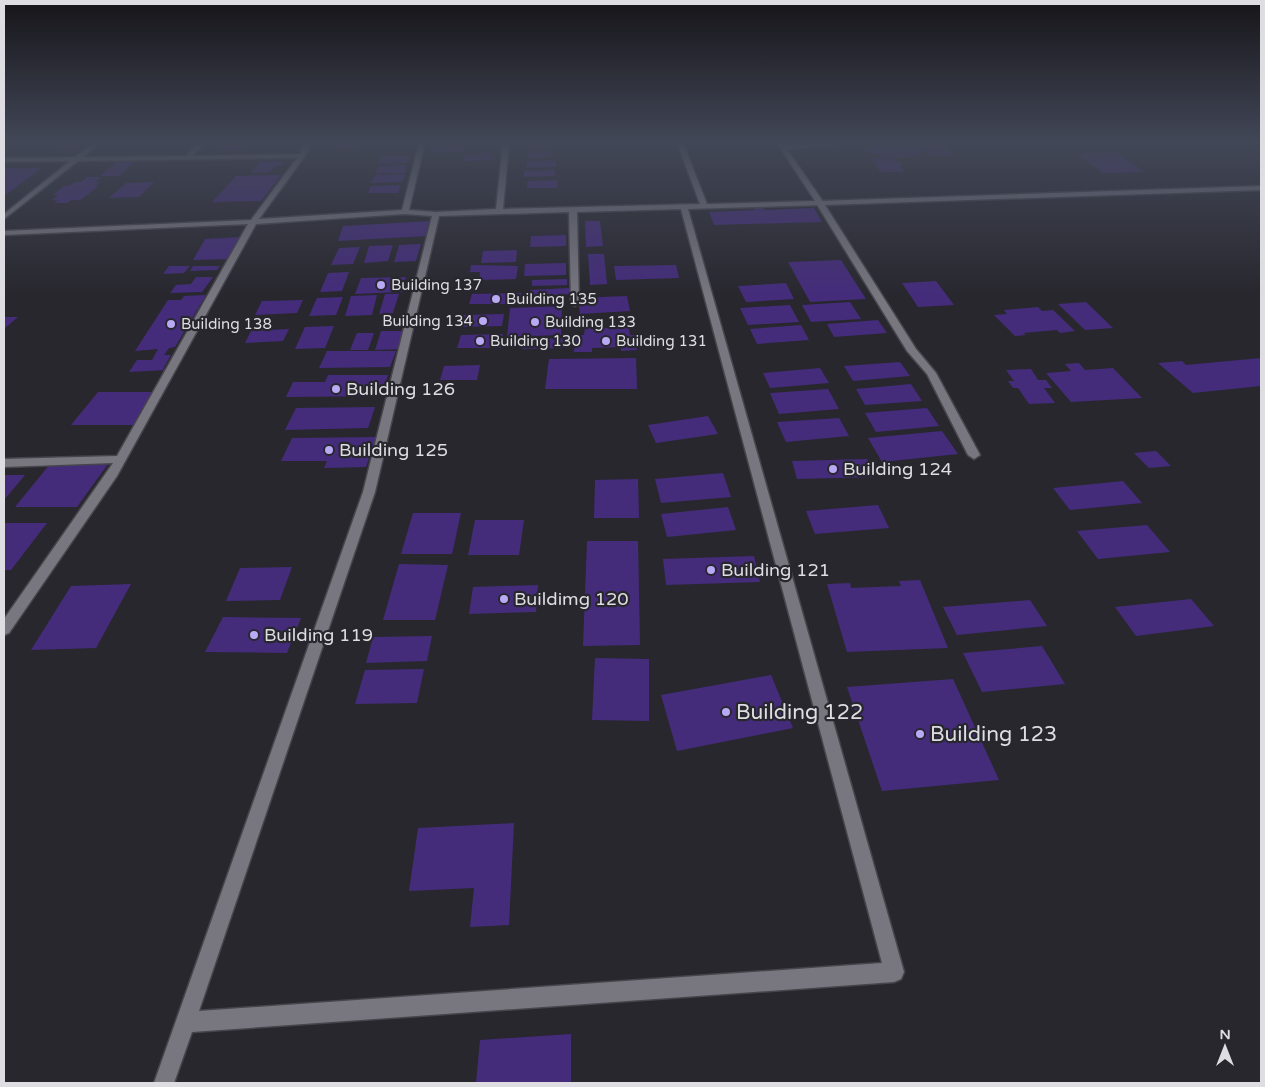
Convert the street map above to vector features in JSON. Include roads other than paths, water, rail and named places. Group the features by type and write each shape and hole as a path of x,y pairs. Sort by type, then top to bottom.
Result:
{"street":[{"path":"4,217 33,194"},
{"path":"4,629 111,476 253,222 274,194"},
{"path":"405,212 410,194"},
{"path":"499,211 501,194"},
{"path":"700,194 705,207"},
{"path":"814,194 912,350 931,373 974,454"},
{"path":"4,233 253,222 405,212 436,214 705,207 1093,194"},
{"path":"185,1022 894,972 684,207"},
{"path":"573,210 575,303"},
{"path":"164,1083 369,492 436,214"},
{"path":"4,464 120,459"}],"place":[{"name":"Building 137","path":"381,285"},
{"name":"Building 135","path":"496,299"},
{"name":"Building 134","path":"483,321"},
{"name":"Building 133","path":"535,322"},
{"name":"Building 138","path":"171,324"},
{"name":"Building 130","path":"480,341"},
{"name":"Building 131","path":"606,341"},
{"name":"Building 126","path":"336,389"},
{"name":"Building 125","path":"329,450"},
{"name":"Building 124","path":"833,469"},
{"name":"Building 121","path":"711,570"},
{"name":"Buildimg 120","path":"504,599"},
{"name":"Building 119","path":"254,635"},
{"name":"Building 122","path":"726,712"},
{"name":"Building 123","path":"920,734"}]}
